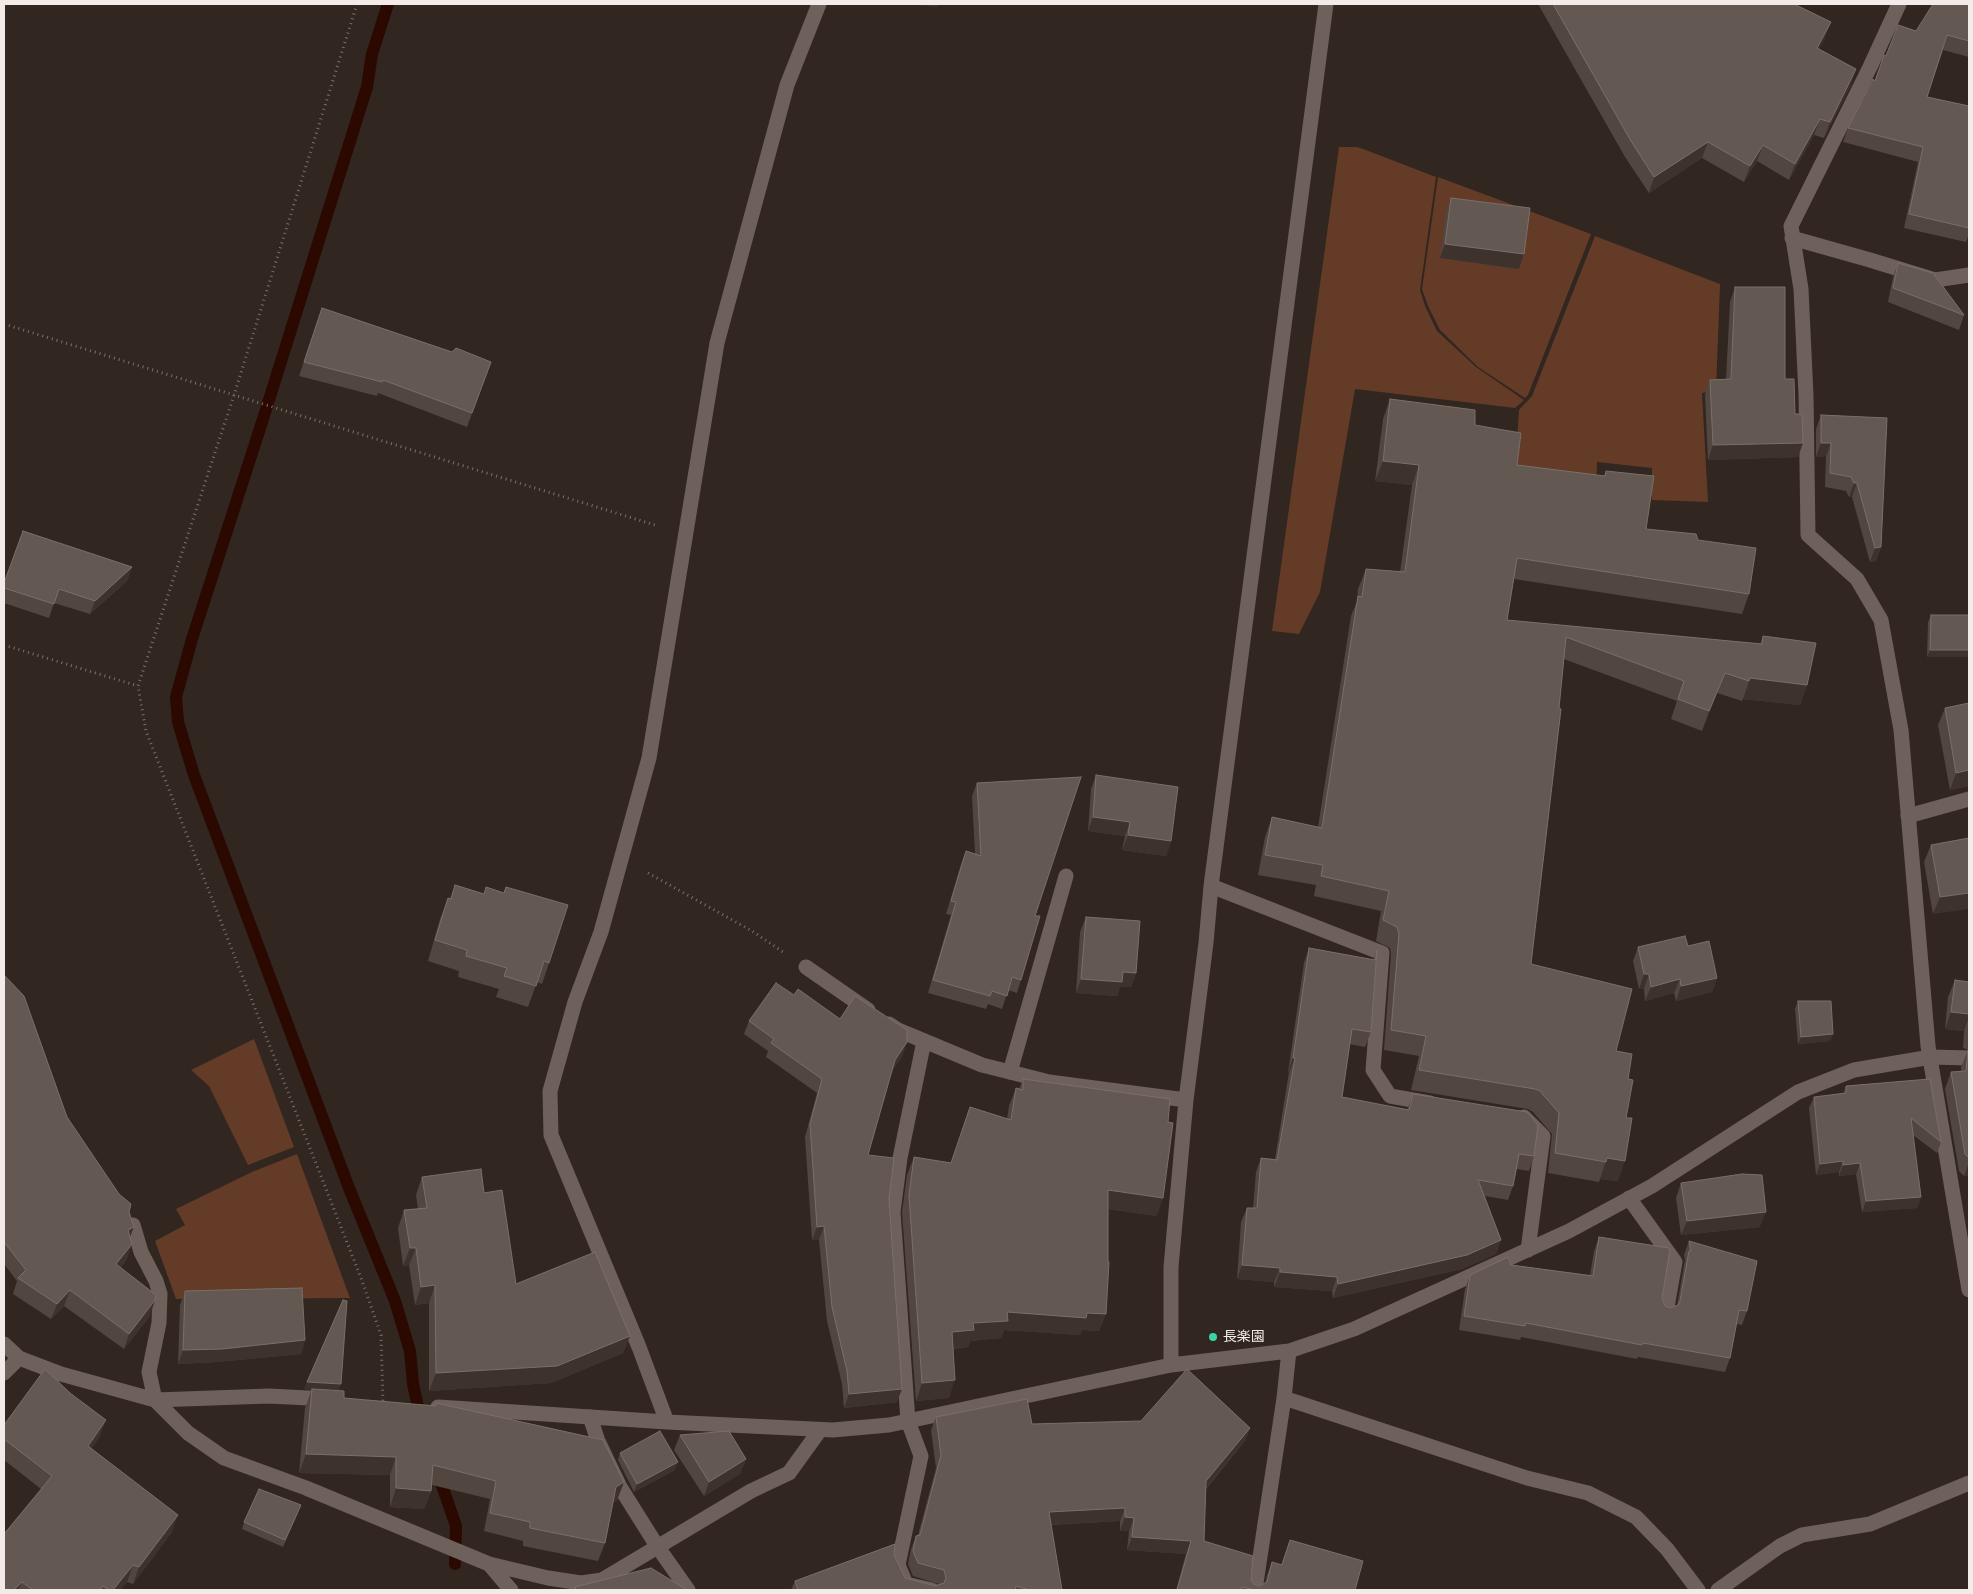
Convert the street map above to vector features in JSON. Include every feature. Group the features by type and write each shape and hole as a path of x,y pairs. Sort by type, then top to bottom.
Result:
{"street":[{"path":"667,1422 639,1347 551,1135 550,1091 575,1002 601,932 649,758 717,342 787,85 818,4"},
{"path":"1171,1365 1171,1267 1186,1100 1206,943 1210,886 1326,4"},
{"path":"1899,4 1791,226 1801,289 1806,395 1808,535 1857,579 1881,620 1901,730 1928,1046 1969,1290"},
{"path":"1792,238 1935,280 1969,276"},
{"path":"1908,816 1969,799"},
{"path":"1010,1072 1066,876"},
{"path":"1210,886 1382,953 1373,1070 1390,1096 1448,1105"},
{"path":"806,967 898,1030 982,1065 1049,1082 1186,1100"},
{"path":"924,1042 900,1158 893,1212 908,1421 921,1456 898,1565 906,1584 912,1588 932,1590"},
{"path":"427,1406 667,1422 832,1430 889,1425 1171,1365 1289,1352 1354,1330 1569,1230 1652,1186 1798,1092 1854,1070 1931,1058 1969,1058"},
{"path":"1506,1115 1526,1118 1543,1136 1528,1250"},
{"path":"1629,1198 1675,1262 1666,1313"},
{"path":"133,1224 141,1252 156,1281 160,1294 159,1323 149,1372 155,1400 188,1433 224,1458 306,1488 489,1564 548,1578 581,1583 602,1580 751,1491 789,1473 820,1430"},
{"path":"4,1344 19,1358 60,1374 155,1400 269,1396 383,1403"},
{"path":"1255,1590 1284,1398 1289,1352"},
{"path":"4,1373 19,1358"},
{"path":"1284,1398 1527,1478 1588,1493 1636,1517 1667,1549 1698,1590"},
{"path":"590,1417 598,1441 620,1487 657,1546 688,1590"},
{"path":"1718,1590 1780,1546 1802,1535 1870,1524 1969,1483"},
{"path":"489,1564 511,1590"}],"path":[{"path":"358,4 234,395 138,686 146,731 368,1297 381,1335 383,1403"},
{"path":"4,324 686,534"},
{"path":"4,645 138,686"},
{"path":"622,859 752,930 806,967"}],"shaded area":[{"path":"1339,147 1357,147 1436,177 1420,290 1425,306 1437,331 1476,367 1524,400 1515,408 1355,389 1320,592 1299,634 1272,631"},
{"path":"1438,177 1591,234 1528,395 1525,398 1478,367 1440,330 1428,306 1422,289"},
{"path":"1595,236 1720,284 1716,391 1702,393 1708,502 1652,500 1652,468 1597,462 1596,494 1514,483 1519,410 1532,396"},
{"path":"254,1039 294,1147 248,1165 209,1086 191,1070"},
{"path":"297,1154 350,1298 176,1299 155,1241 185,1225 176,1209 252,1172"}],"building":[{"path":"1553,4 1794,4 1831,22 1817,48 1856,69 1830,122 1820,119 1795,164 1763,145 1750,166 1708,142 1654,177 1631,141"},
{"path":"1933,4 1969,4 1969,41 1947,35 1927,97 1969,106 1969,228 1909,214 1923,147 1848,128 1873,79 1875,81 1884,55 1886,56 1898,25 1916,31"},
{"path":"1451,198 1530,208 1524,254 1445,244"},
{"path":"1898,263 1933,273 1964,315 1893,288"},
{"path":"1735,287 1785,287 1785,379 1794,379 1795,414 1802,414 1803,443 1713,445 1710,380 1731,379"},
{"path":"322,308 452,352 456,348 491,362 472,413 383,380 382,382 304,362"},
{"path":"1390,399 1475,410 1475,425 1521,433 1517,465 1605,476 1606,471 1654,476 1646,529 1696,534 1698,540 1756,548 1749,594 1517,558 1507,620 1762,644 1763,636 1816,643 1807,685 1750,678 1749,681 1725,673 1709,711 1678,699 1684,681 1566,637 1559,708 1561,709 1531,964 1632,989 1616,1051 1632,1054 1628,1079 1633,1080 1626,1118 1632,1118 1625,1161 1607,1158 1606,1162 1555,1153 1559,1113 1540,1091 1419,1070 1426,1036 1391,1030 1399,934 1397,927 1383,920 1389,891 1321,876 1323,865 1265,855 1272,817 1322,828 1358,596 1362,597 1366,569 1405,572 1419,465 1383,461"},
{"path":"1821,415 1887,418 1881,547 1875,548 1857,483 1854,483 1851,477 1830,473 1831,443 1821,443"},
{"path":"23,531 132,567 95,601 59,589 54,604 4,588 4,583"},
{"path":"1931,615 1969,615 1969,650 1930,650"},
{"path":"1969,703 1969,770 1956,773 1945,708"},
{"path":"1096,775 1178,787 1171,841 1128,835 1130,822 1093,817"},
{"path":"1081,777 1035,916 1040,916 1021,980 1012,977 1007,996 992,991 990,996 933,980 956,902 951,901 966,851 981,856 977,783"},
{"path":"1969,838 1969,893 1940,897 1931,845"},
{"path":"455,885 484,894 486,887 504,893 506,887 568,905 549,963 544,961 536,986 504,976 507,968 466,956 467,950 435,940 448,898 451,899"},
{"path":"1086,917 1140,921 1136,973 1123,972 1122,982 1081,979"},
{"path":"1685,936 1688,946 1709,941 1717,978 1681,986 1680,979 1651,987 1649,974 1644,974 1638,947"},
{"path":"1309,948 1375,960 1377,950 1371,1032 1352,1029 1342,1097 1409,1110 1413,1094 1527,1112 1538,1125 1534,1156 1519,1154 1513,1186 1478,1180 1501,1240 1467,1255 1338,1284 1337,1277 1280,1272 1280,1268 1242,1265 1247,1208 1257,1208 1261,1158 1277,1160 1295,1058 1293,1058"},
{"path":"4,975 24,996 67,1117 119,1194 131,1204 129,1212 134,1227 128,1230 132,1244 116,1264 156,1295 155,1300 129,1334 70,1290 57,1304 18,1278 26,1270 4,1242"},
{"path":"1955,980 1969,982 1969,1014 1951,1012"},
{"path":"776,983 794,995 798,989 840,1019 855,996 907,1030 907,1042 895,1060 868,1155 894,1158 889,1199 902,1389 849,1394 847,1371 832,1307 824,1226 817,1227 810,1124 822,1079 771,1043 774,1039 749,1021"},
{"path":"1798,1001 1831,1001 1833,1034 1801,1037"},
{"path":"1968,1050 1969,1158 1965,1154 1951,1072 1966,1071"},
{"path":"1023,1079 1170,1099 1168,1122 1173,1123 1163,1198 1108,1190 1109,1262 1106,1314 1087,1313 1086,1318 1007,1312 1008,1321 973,1323 974,1330 952,1332 955,1380 922,1383 909,1195 914,1157 951,1163 970,1107 1011,1120 1016,1088 1023,1090"},
{"path":"1930,1079 1941,1142 1911,1118 1921,1197 1866,1201 1860,1163 1843,1165 1843,1161 1820,1164 1814,1097 1846,1093 1846,1086"},
{"path":"481,1169 484,1193 502,1190 516,1284 595,1252 630,1336 557,1366 436,1373 435,1285 421,1287 416,1248 410,1248 404,1210 427,1208 422,1177"},
{"path":"1742,1174 1762,1175 1766,1212 1687,1221 1681,1183"},
{"path":"1599,1237 1669,1248 1662,1298 1665,1306 1670,1308 1678,1305 1680,1301 1689,1251 1691,1251 1689,1241 1757,1261 1747,1311 1739,1310 1730,1358 1643,1343 1642,1345 1526,1323 1525,1326 1464,1316 1470,1275 1508,1257 1511,1265 1593,1276"},
{"path":"302,1288 305,1340 222,1349 183,1350 185,1291"},
{"path":"343,1300 347,1301 341,1384 307,1382"},
{"path":"45,1369 70,1393 106,1420 88,1446 178,1515 139,1567 133,1565 113,1590 103,1586 99,1590 33,1590 22,1582 14,1590 4,1590 4,1534 52,1476 4,1439 4,1425"},
{"path":"1187,1369 1250,1428 1206,1481 1204,1541 1253,1556 1251,1580 1259,1586 1267,1582 1272,1562 1282,1565 1290,1540 1363,1561 1355,1590 1255,1590 1242,1587 1241,1590 1177,1590 1191,1541 1132,1537 1134,1518 1125,1517 1125,1508 1049,1512 1062,1590 1030,1590 1016,1586 1015,1590 798,1590 795,1581 895,1544 894,1555 905,1578 935,1586 944,1583 946,1578 944,1570 918,1563 913,1551 916,1536 920,1535 941,1455 936,1417 1027,1399 1032,1424 1141,1421"},
{"path":"312,1389 344,1391 344,1398 436,1406 436,1403 603,1440 624,1482 616,1487 605,1543 530,1528 530,1522 490,1513 496,1481 433,1465 431,1491 396,1488 396,1457 306,1454"},
{"path":"660,1431 678,1462 637,1484 620,1453"},
{"path":"729,1431 746,1459 709,1482 680,1435"},
{"path":"259,1489 301,1505 285,1540 244,1522"},
{"path":"651,1568 687,1590 576,1590 575,1587"}],"waterway":[{"path":"388,4 372,54 367,87 192,639 176,697 178,722 194,775 349,1188 395,1301 410,1351 413,1384 421,1421"},
{"path":"437,1471 456,1526 455,1564"}],"place":[{"name":"長楽園","path":"1213,1337"}]}
